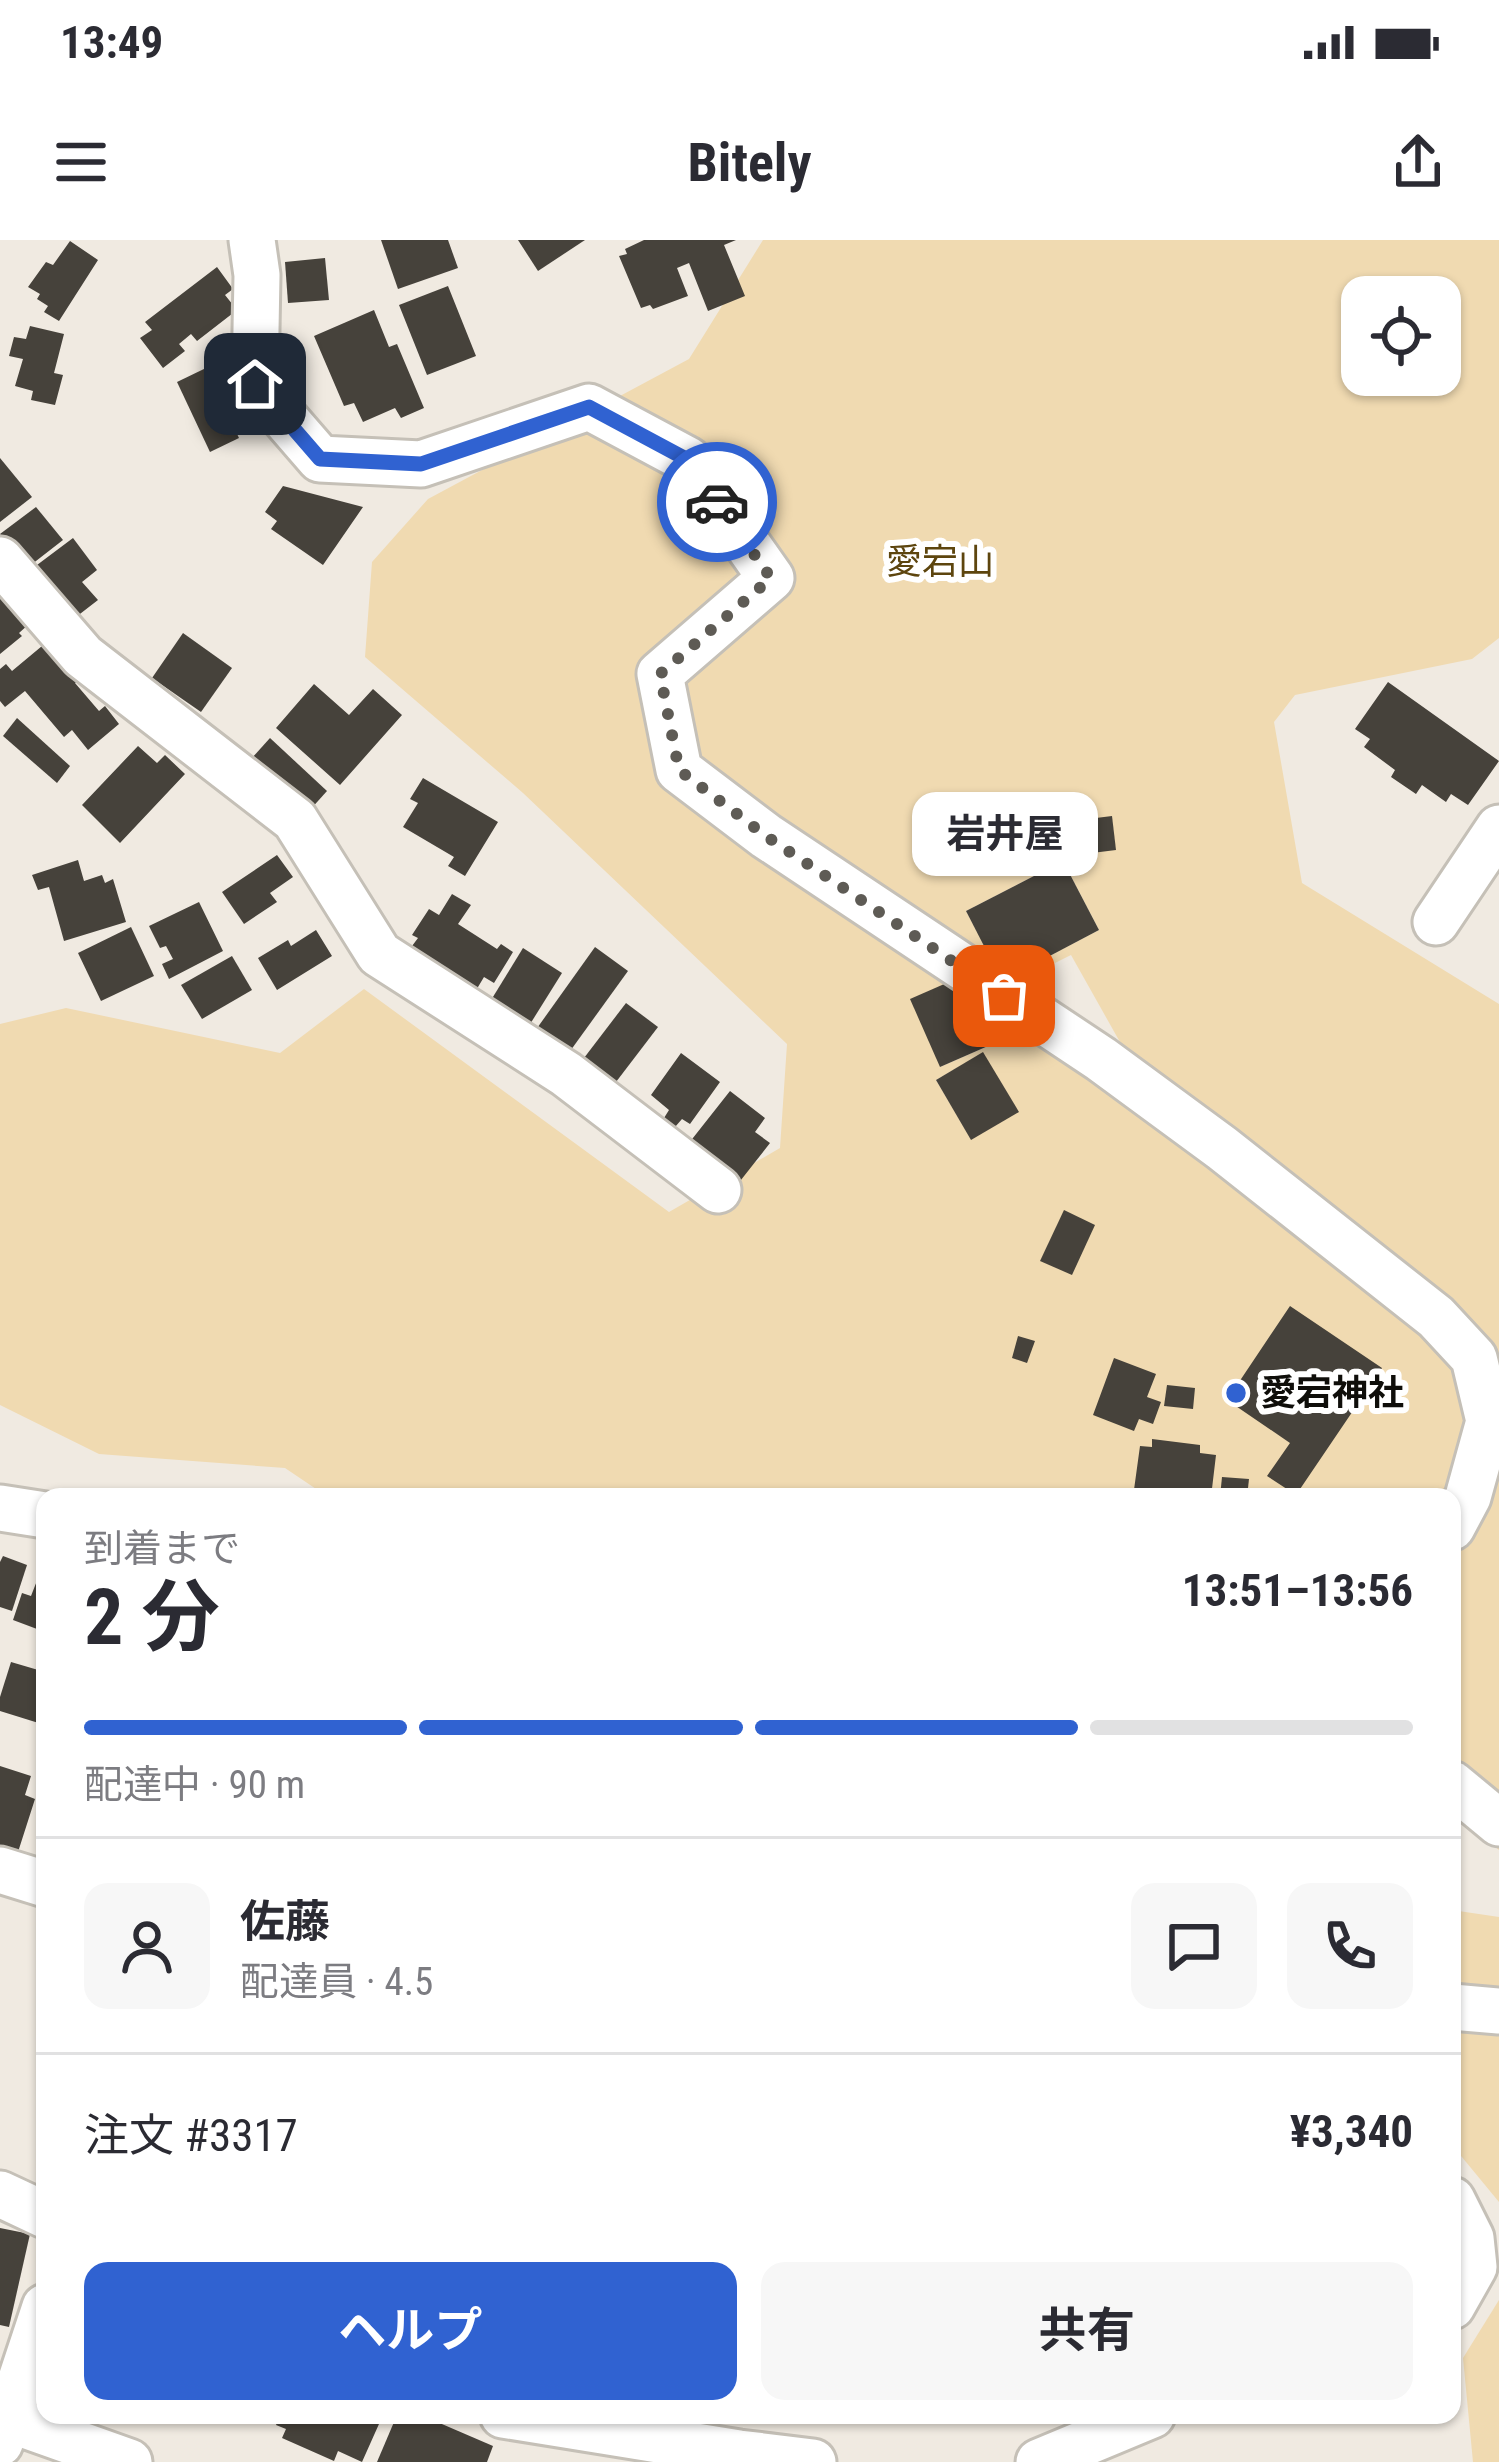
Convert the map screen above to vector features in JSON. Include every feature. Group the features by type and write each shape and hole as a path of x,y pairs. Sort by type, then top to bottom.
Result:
{"street":[{"path":"251,240 256,275 255,384 320,459 421,464 589,407 688,460 771,578 660,674 679,770 766,836 1101,1059 1436,1317 1474,1358 1489,1421 1461,1510"},
{"path":"0,560 83,656 295,820 379,954 566,1073 718,1190"},
{"path":"1436,922 1499,828"},
{"path":"0,1508 36,1514"},
{"path":"1461,1791 1499,1822"},
{"path":"0,1870 36,1881"},
{"path":"1461,2008 1499,2011"},
{"path":"0,2194 36,2212"},
{"path":"1461,2218 1471,2238 1474,2267 1461,2290"},
{"path":"36,2347 17,2431 129,2462"},
{"path":"559,2424 813,2462"},
{"path":"1039,2462 1136,2434"}],"green space":[{"name":"愛宕山","path":"763,240 1499,240 1499,638 1472,659 1295,695 1274,722 1302,883 1499,1004 1499,1850 1461,1819 1461,1488 315,1488 285,1468 99,1454 0,1405 0,1024 66,1008 280,1053 364,989 669,1212 780,1148 787,1044 523,793 365,657 372,562 428,499 689,359","holes":["1063,861 1099,930 1003,980 966,911","1071,955 1125,1051 1079,1067 1031,975","958,978 988,1046 940,1067","983,1053 971,1139 936,1080"]},
{"path":"1461,1911 1499,1917 1499,2202 1461,2156"},
{"path":"1499,2300 1499,2462 1473,2462 1463,2358"}],"building":[{"path":"381,240 448,240 458,268 398,289"},
{"path":"518,240 585,240 538,271"},
{"path":"644,240 736,240 724,245 745,296 708,311 689,263 677,268 688,296 653,309 650,305 641,308 619,256"},
{"path":"70,241 98,260 59,321 44,312 48,306 28,287 46,262 53,265"},
{"path":"325,258 329,300 288,303 285,262"},
{"path":"217,267 233,289 225,295 237,310 197,341 191,334 179,344 185,351 163,368 140,338 152,330 145,322"},
{"path":"448,286 476,356 427,375 399,305"},
{"path":"374,310 389,347 397,344 424,408 401,418 395,408 363,422 354,403 344,406 314,336"},
{"path":"30,326 64,334 54,373 63,375 55,405 31,400 33,391 15,386 23,359 9,356 14,337 26,339"},
{"path":"206,368 239,438 210,452 177,382"},
{"path":"0,458 32,497 0,522"},
{"path":"283,486 363,507 323,565 271,529 277,521 265,512"},
{"path":"36,507 63,540 27,568 0,534"},
{"path":"73,538 97,570 82,582 98,600 76,617 33,568"},
{"path":"6,594 29,624 0,654 0,599"},
{"path":"183,633 232,668 201,712 152,678"},
{"path":"42,646 56,661 64,654 84,676 75,683 99,711 105,706 119,724 88,750 72,730 64,737 25,691 5,707 0,701 0,669 6,664 12,671"},
{"path":"1388,682 1499,761 1468,805 1451,794 1446,802 1422,785 1416,794 1391,777 1395,770 1364,747 1370,739 1355,729"},
{"path":"314,684 349,715 373,689 402,715 340,785 276,728"},
{"path":"17,718 70,766 57,783 3,736"},
{"path":"270,738 327,791 309,811 251,759"},
{"path":"138,746 157,763 165,755 185,774 120,843 82,805"},
{"path":"423,778 498,822 465,876 448,866 454,857 403,827 418,803 410,799"},
{"path":"1112,816 1116,850 1092,853 1088,819"},
{"path":"277,855 293,877 270,893 277,902 244,924 222,892"},
{"path":"78,860 84,881 102,875 105,883 113,879 126,922 64,941 49,887 38,890 32,875"},
{"path":"1063,861 1099,930 1002,981 966,911"},
{"path":"452,894 471,905 458,924 497,949 501,944 513,952 494,983 484,977 475,992 409,950 418,938 412,935 429,909 439,915"},
{"path":"199,902 223,951 169,979 162,964 173,959 166,946 160,948 149,926"},
{"path":"131,927 154,976 101,1001 78,953"},
{"path":"316,930 332,956 277,990 258,958"},
{"path":"595,947 628,971 568,1054 535,1031"},
{"path":"523,948 562,973 527,1029 488,1005"},
{"path":"232,956 252,990 202,1019 181,985"},
{"path":"958,978 988,1046 940,1067 910,999"},
{"path":"626,1003 658,1027 616,1082 584,1058"},
{"path":"983,1052 1019,1112 971,1140 936,1080"},
{"path":"681,1053 720,1082 690,1124 682,1119 675,1127 664,1118 669,1110 651,1095"},
{"path":"730,1091 765,1118 755,1132 770,1143 737,1185 689,1143"},
{"path":"1064,1210 1095,1225 1072,1275 1040,1261"},
{"path":"1290,1306 1382,1368 1301,1488 1285,1488 1267,1476 1290,1443 1227,1400"},
{"path":"1018,1336 1035,1341 1027,1363 1012,1358"},
{"path":"1114,1358 1156,1374 1147,1397 1161,1402 1153,1424 1139,1419 1134,1431 1093,1415"},
{"path":"1167,1385 1195,1388 1193,1409 1164,1406"},
{"path":"1152,1439 1200,1445 1200,1453 1216,1455 1212,1488 1134,1488 1140,1446 1152,1447"},
{"path":"1222,1477 1249,1479 1248,1488 1221,1488"},
{"path":"3,1556 27,1565 12,1611 0,1607"},
{"path":"36,1583 36,1629 13,1620 22,1593 31,1596"},
{"path":"11,1662 36,1669 36,1722 0,1711"},
{"path":"0,1766 31,1776 25,1795 35,1799 18,1852 0,1846"},
{"path":"0,2228 30,2234 9,2327 0,2325"},
{"path":"379,2424 362,2462 338,2451 334,2461 282,2438 286,2429 276,2425"},
{"path":"393,2424 442,2424 493,2446 487,2462 377,2462"}],"way so far":[{"path":"717,502 771,578 660,674 679,770 766,836 1004,996"}],"place":[{"name":"岩井屋","path":"1004,996"},
{"name":"愛宕神社","path":"1236,1393"}],"route":[{"path":"255,384 320,459 421,464 589,407 688,460 717,502"}]}
